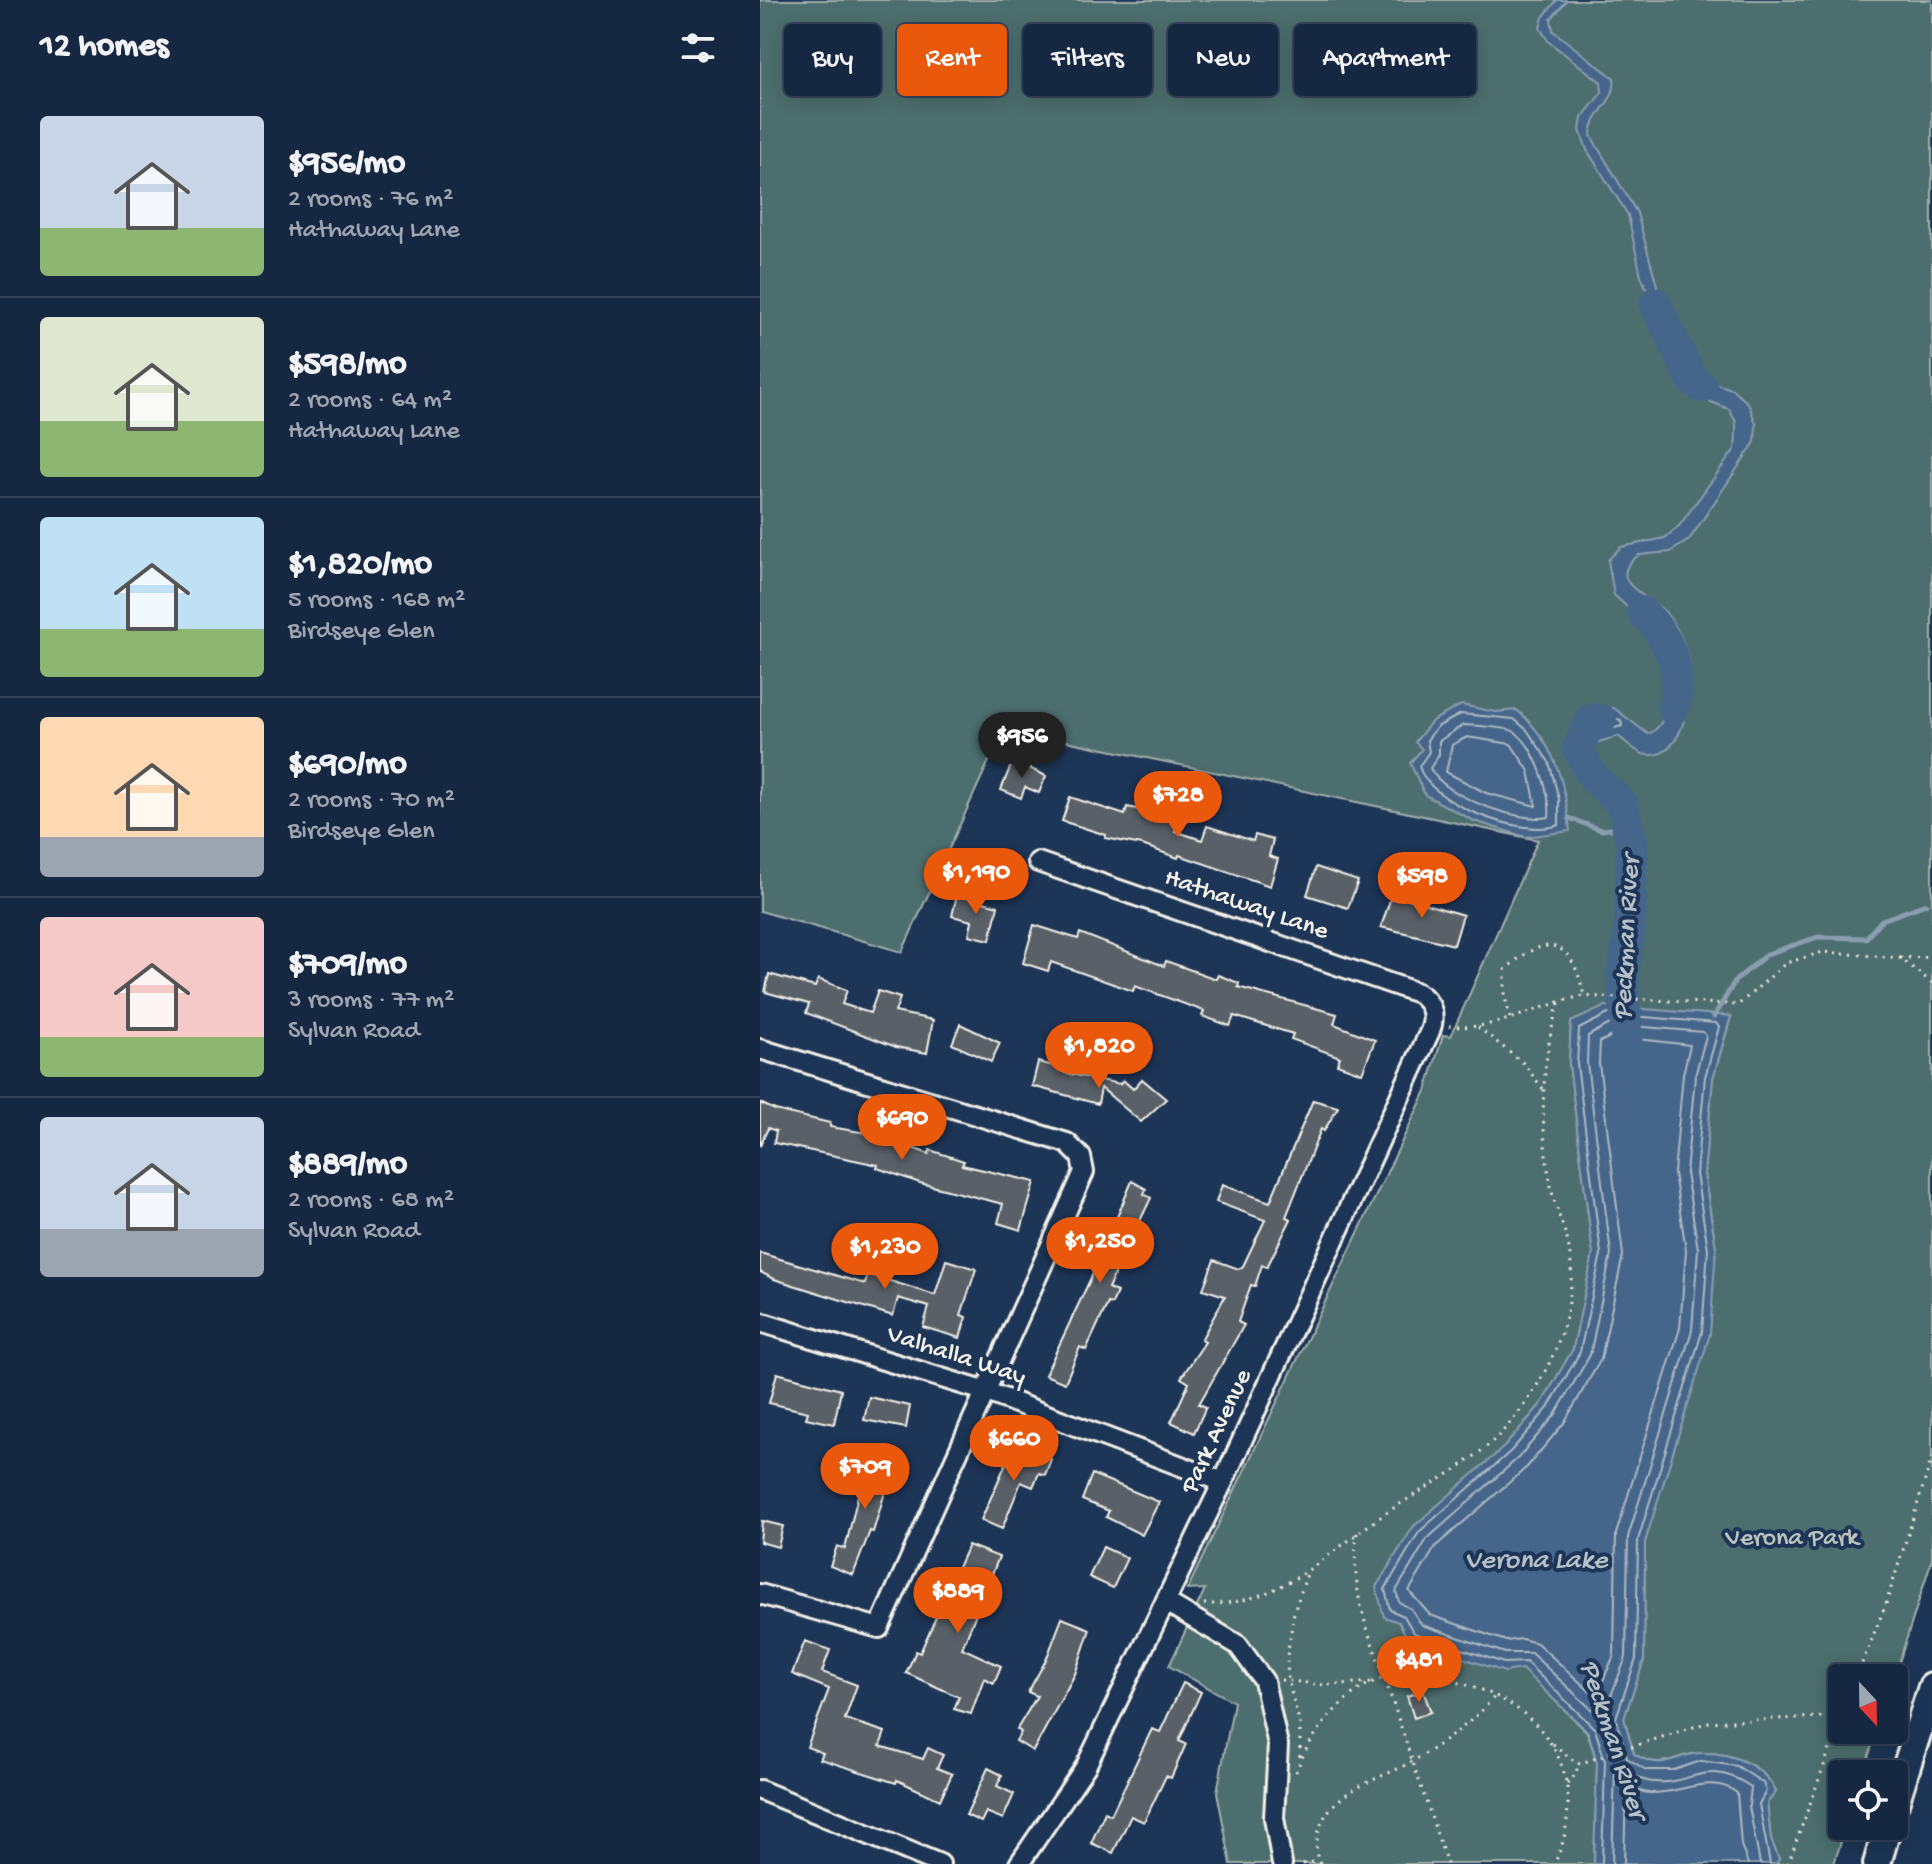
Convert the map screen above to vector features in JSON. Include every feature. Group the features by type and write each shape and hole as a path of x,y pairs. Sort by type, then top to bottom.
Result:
{"main road":[{"path":"1908,1775 1924,1740 1932,1687"},
{"path":"1877,1864 1884,1840"}],"street":[{"name":"Hathaway Lane","path":"1038,862 1418,993 1432,1016"},
{"name":"Park Avenue","path":"1019,1864 1086,1766 1166,1602 1432,1016"},
{"path":"760,1049 1067,1143 1081,1157 1083,1180 879,1628 760,1594"},
{"name":"Valhalla Way","path":"760,1322 987,1392 1223,1482"},
{"path":"1166,1602 1238,1645 1264,1681 1274,1711 1278,1745 1274,1818 1282,1864"},
{"path":"760,1790 940,1864"}],"path":[{"path":"1511,1019 1505,997 1505,970 1537,947 1550,945 1568,953 1580,974 1584,996"},
{"path":"1478,1027 1511,1019 1560,1000 1584,996 1636,996 1741,1004 1786,963 1810,954 1852,951 1900,958 1932,957"},
{"path":"1900,958 1932,983"},
{"path":"1166,1602 1240,1601 1307,1574 1357,1533 1493,1440 1541,1380 1556,1345 1567,1301 1570,1255 1552,1191 1544,1091 1549,1044 1560,1000"},
{"path":"1432,1016 1478,1027 1523,1063 1544,1091"},
{"path":"1862,1664 1886,1604 1932,1458"},
{"path":"1357,1533 1354,1561 1358,1597 1371,1648 1385,1678 1447,1864"},
{"path":"1300,1760 1300,1724 1288,1680 1290,1631 1307,1574"},
{"path":"1264,1681 1288,1680 1324,1685 1373,1682 1385,1678 1436,1678 1496,1695 1528,1716 1553,1744 1578,1764"},
{"path":"1293,1779 1309,1742 1349,1699 1373,1682"},
{"path":"1303,1864 1319,1862 1318,1835 1334,1803 1369,1780 1412,1761 1475,1719 1496,1695"},
{"path":"1578,1764 1631,1744 1709,1722 1820,1717 1828,1714"},
{"path":"1553,1744 1567,1783 1566,1832 1554,1864"},
{"path":"1788,1864 1832,1744"},
{"path":"1567,1783 1576,1774 1578,1764"}],"green space":[{"name":"Verona Park","path":"760,0 1932,0 1932,1559 1898,1664 1828,1664 1828,1744 1873,1744 1867,1760 1828,1760 1828,1840 1842,1840 1834,1864 1776,1864 1779,1859 1771,1840 1767,1803 1776,1792 1755,1768 1735,1758 1712,1753 1691,1754 1661,1762 1645,1759 1634,1754 1624,1718 1644,1660 1645,1542 1675,1439 1716,1248 1704,1174 1713,1078 1731,1017 1571,1022 1569,1064 1593,1254 1573,1349 1542,1403 1505,1446 1399,1622 1522,1668 1587,1732 1597,1762 1594,1864 1231,1864 1217,1792 1234,1702 1169,1666 1205,1589 1187,1590 1426,1091 1443,1035 1451,1036 1538,840 1004,728 902,952 760,911"}],"water":[{"path":"1557,0 1567,0 1551,19 1553,31 1614,78 1612,94 1595,120 1591,136 1637,213 1661,300 1677,332 1693,352 1702,380 1732,389 1748,403 1756,424 1755,442 1689,540 1670,552 1639,555 1625,573 1633,588 1669,617 1679,632 1688,656 1690,684 1685,719 1670,747 1658,754 1643,754 1618,736 1573,750 1571,737 1577,721 1595,710 1614,708 1648,734 1656,729 1668,710 1675,684 1674,650 1614,595 1608,560 1621,547 1665,538 1679,526 1735,449 1736,422 1729,409 1696,396 1686,388 1678,347 1663,328 1641,276 1628,215 1587,150 1580,130 1582,118 1602,92 1601,82 1549,42 1540,28 1543,17"},
{"path":"1461,705 1496,712 1517,710 1530,723 1556,764 1570,831 1526,837 1474,821 1425,795 1410,763 1422,749 1415,742 1432,721"},
{"name":"Verona Lake","path":"1606,1006 1731,1016 1713,1078 1704,1174 1716,1248 1710,1334 1645,1542 1644,1660 1624,1718 1634,1754 1645,1759 1661,1762 1691,1754 1712,1753 1745,1762 1763,1774 1776,1792 1767,1803 1771,1840 1779,1859 1776,1864 1594,1864 1597,1762 1588,1732 1522,1669 1505,1672 1408,1640 1399,1622 1384,1617 1376,1587 1413,1527 1505,1446 1542,1403 1573,1349 1593,1254 1569,1064 1571,1022"}],"building":[{"path":"1013,760 1046,776 1039,793 1025,787 1021,798 1001,790"},
{"path":"1070,797 1125,815 1127,807 1162,814 1165,806 1181,812 1175,831 1202,840 1207,826 1253,841 1255,835 1273,840 1269,856 1278,859 1270,886 1179,855 1178,858 1142,845 1105,838 1106,835 1062,821"},
{"path":"1316,867 1358,881 1348,908 1307,895"},
{"path":"1392,894 1463,915 1454,945 1381,927"},
{"path":"957,895 998,906 990,940 969,935 972,921 952,916"},
{"path":"1034,925 1078,939 1080,933 1164,966 1166,961 1216,979 1218,975 1239,983 1238,987 1337,1014 1334,1024 1375,1040 1362,1073 1337,1064 1340,1057 1291,1039 1293,1034 1234,1016 1230,1026 1202,1016 1204,1011 1135,986 1133,991 1051,962 1048,971 1023,963"},
{"path":"769,974 815,987 818,979 847,990 842,1004 870,1013 878,991 900,998 895,1012 933,1020 927,1053 896,1047 806,1013 809,1004 765,992"},
{"path":"960,1024 1000,1043 991,1062 952,1044"},
{"path":"1038,1062 1066,1069 1065,1073 1120,1084 1123,1080 1133,1089 1142,1079 1166,1099 1141,1122 1101,1088 1098,1104 1032,1086"},
{"path":"1313,1100 1338,1107 1324,1131 1321,1129 1286,1217 1291,1219 1267,1267 1262,1265 1255,1286 1251,1285 1238,1322 1244,1325 1199,1404 1206,1407 1194,1433 1171,1422 1189,1383 1181,1378 1205,1342 1201,1340 1225,1296 1203,1289 1214,1260 1239,1269 1243,1266 1265,1220 1216,1202 1222,1185 1270,1202"},
{"path":"760,1103 775,1110 830,1123 830,1127 873,1134 929,1154 930,1150 964,1161 962,1165 1035,1182 1021,1230 998,1223 1003,1204 920,1183 877,1168 878,1165 774,1143 776,1131 768,1128 760,1146"},
{"path":"1132,1181 1146,1189 1144,1194 1151,1198 1108,1288 1117,1292 1112,1304 1108,1303 1086,1350 1080,1347 1065,1383 1045,1375 1097,1265"},
{"path":"760,1253 865,1284 868,1274 935,1295 946,1260 976,1269 961,1315 966,1317 960,1338 923,1327 929,1307 898,1298 893,1316 774,1279 760,1272"},
{"path":"777,1373 841,1390 834,1424 806,1418 808,1412 769,1403"},
{"path":"869,1397 910,1406 906,1428 864,1420"},
{"path":"1014,1445 1051,1459 1045,1475 1039,1473 1033,1487 1021,1482 1002,1529 981,1520"},
{"path":"868,1454 898,1463 890,1490 886,1489 873,1532 870,1531 853,1575 830,1566 837,1546 845,1549"},
{"path":"1092,1474 1159,1502 1142,1535 1106,1517 1109,1511 1082,1500"},
{"path":"762,1521 783,1526 778,1547 760,1542"},
{"path":"968,1545 999,1557 962,1648 1001,1666 994,1683 984,1678 971,1714 954,1709 959,1697 906,1673 916,1651 920,1653"},
{"path":"1103,1547 1127,1558 1113,1588 1089,1577"},
{"path":"1062,1618 1090,1629 1075,1674 1033,1751 1016,1741 1021,1732 1017,1729 1037,1696 1028,1692 1046,1660"},
{"path":"805,1641 830,1650 822,1672 857,1685 845,1719 885,1732 880,1746 923,1759 928,1748 943,1755 937,1768 952,1774 940,1800 897,1780 896,1783 820,1759 823,1753 807,1747 829,1689 792,1674"},
{"path":"1183,1683 1201,1692 1179,1741 1186,1744 1171,1778 1166,1776 1144,1822 1131,1816 1113,1853 1091,1843 1105,1812 1111,1815 1152,1729 1160,1732"},
{"path":"1423,1691 1431,1712 1414,1718 1407,1696"},
{"path":"988,1768 1002,1775 997,1786 1014,1794 1003,1819 986,1812 981,1822 966,1815"}],"waterway":[{"name":"Peckman River","path":"1655,303 1693,381 1702,387"},
{"name":"Peckman River","path":"1642,612 1660,633 1672,656 1677,681 1673,709"},
{"name":"Peckman River","path":"1601,720 1591,719 1578,749 1592,776 1622,804 1632,843 1630,930 1623,972 1627,1049"},
{"path":"1569,818 1601,830 1628,827"},
{"path":"1714,1017 1735,981 1767,954 1818,937 1866,938 1882,920 1926,904"}]}
